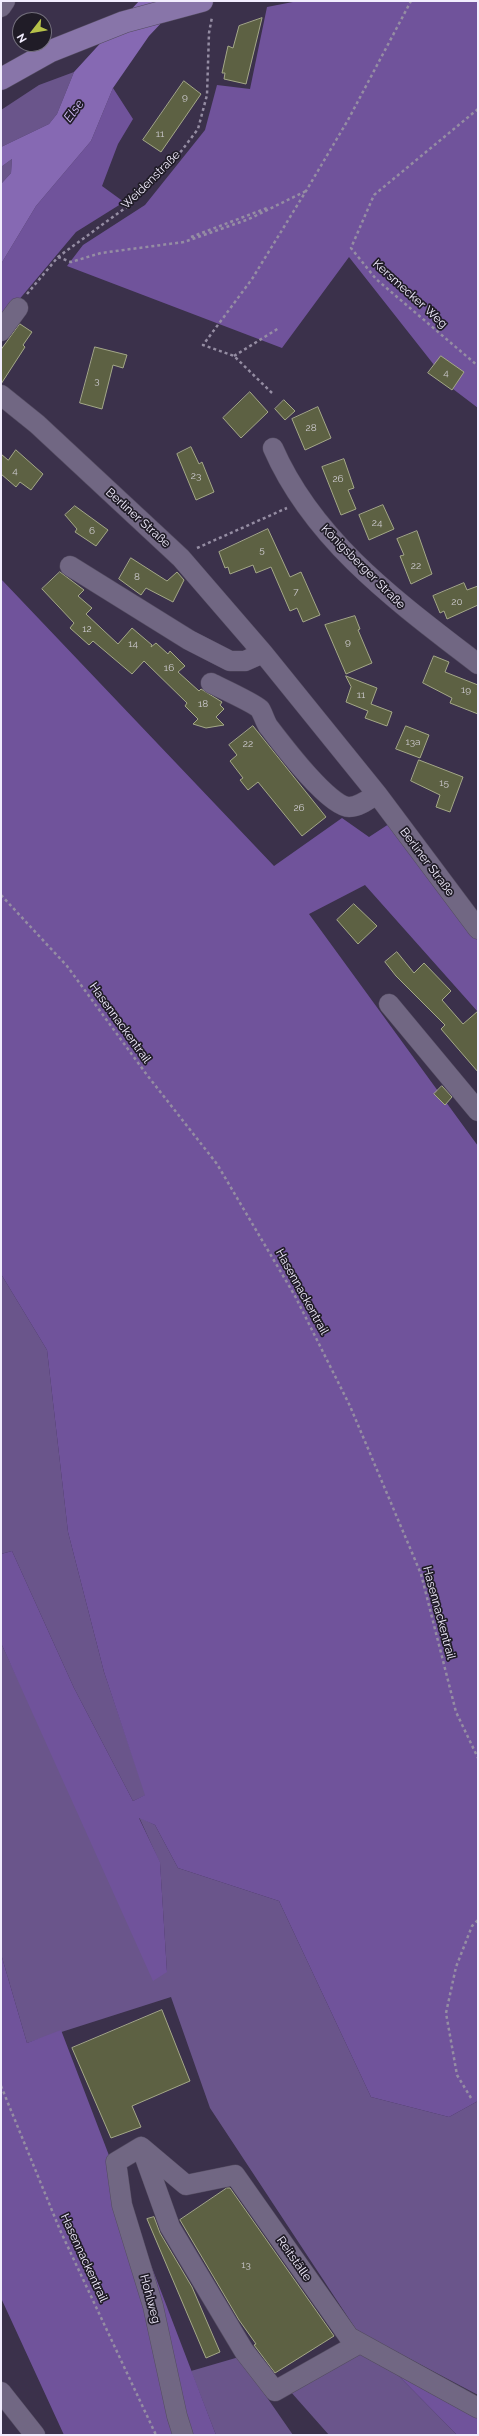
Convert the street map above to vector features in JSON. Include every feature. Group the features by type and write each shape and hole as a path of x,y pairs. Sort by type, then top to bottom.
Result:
{"main road":[{"path":"1,79 51,51 124,22 202,1"}],"street":[{"path":"1,7 5,1"},
{"path":"1,331 18,308"},
{"name":"Berliner Straße","path":"1,395 37,424 181,558 263,653 377,794 478,929"},
{"name":"Königsberger Straße","path":"272,448 283,471 302,502 318,522 378,584 406,610 478,664"},
{"path":"70,566 189,640 230,661 245,662 263,653"},
{"path":"211,683 259,708 268,725 311,779 328,796 343,806 350,807 359,805 377,794"},
{"path":"389,1004 478,1111"},
{"path":"141,2147 170,2227 244,2351 275,2391 360,2343"},
{"name":"Hohlweg","path":"141,2147 116,2162 122,2205 153,2306 177,2416 183,2435"},
{"name":"Reitställe","path":"141,2147 186,2185 235,2176 349,2337 478,2408"},
{"path":"1,2392 35,2435"}],"path":[{"path":"272,393 234,356 203,345 252,279 306,191 348,120 411,1"},
{"name":"Weidenstraße","path":"18,308 33,286 58,257 132,203 173,162 198,129 207,95 209,33"},
{"name":"Kersmecker Weg","path":"478,109 374,195 351,248 376,278 478,366"},
{"path":"58,257 71,262 101,253 184,242 249,219 306,191"},
{"path":"234,356 279,328"},
{"path":"205,543 302,502"},
{"name":"Hasennackentrail","path":"1,894 67,966 147,1075 217,1164 295,1296 350,1406 421,1574 456,1712 478,1758"},
{"path":"471,2098 457,2075 446,2013 456,1967 472,1926 478,1920"},
{"name":"Hasennackentrail","path":"1,2086 60,2230 156,2435"}],"shaded area":[{"path":"298,1 478,1 478,408 453,389 349,257 282,348 67,266 83,245 145,205 205,130 217,85 250,89 267,7"},
{"path":"74,72 57,114 49,124 1,147 1,110 39,85"},
{"path":"113,88 133,119 118,144 102,186 124,202 76,232 1,321 1,264 36,206 91,141"},
{"path":"12,159 11,173 1,184 1,167"},
{"path":"1,579 274,866 342,818 369,837 392,822 478,936 478,1012 365,885 309,914 478,1146 478,2101 449,2117 371,2097 279,1901 178,1868 155,1825 139,1818 160,1862 167,1972 153,1981 1,1643 1,1554 12,1551 74,1688 133,1801 145,1795 104,1672 68,1532 47,1350 1,1274"},
{"path":"1,1274 47,1350 68,1532 104,1672 146,1795 133,1801 74,1688 12,1551 1,1554"},
{"path":"1,1643 41,1728 167,1972 160,1863 139,1817 155,1825 178,1868 279,1901 371,2097 449,2117 478,2101 478,2395 357,2331 210,2108 171,1997 27,2043 1,1954"},
{"path":"1,1954 27,2043 61,2030 216,2435 64,2435 1,2298"},
{"path":"361,2349 387,2364 457,2435 329,2435 290,2391"},
{"path":"239,2357 293,2435 216,2435 191,2371"},
{"path":"387,2364 478,2414 478,2435 457,2435"}],"water":[{"name":"Else","path":"139,1 182,1 149,36 113,88 91,141 36,206 1,264 1,184 11,173 12,159 1,167 1,147 49,124 57,114 74,72"}],"building":[{"path":"262,18 246,84 224,79 225,73 222,73 228,46 233,48 239,26"},
{"path":"184,81 201,94 161,152 143,140"},
{"path":"20,324 32,332 23,345 25,347 1,384 1,350"},
{"path":"95,347 127,355 123,368 113,365 102,409 80,403"},
{"path":"441,356 464,372 452,390 428,373"},
{"path":"250,392 268,412 241,438 223,418"},
{"path":"284,400 295,411 285,420 275,409"},
{"path":"318,407 331,438 305,450 292,419"},
{"path":"191,447 199,464 202,462 214,492 196,500 177,454"},
{"path":"16,450 43,474 31,490 20,482 16,487 1,474 1,454 8,460"},
{"path":"344,459 354,488 348,490 356,509 341,515 322,467"},
{"path":"383,505 394,529 369,540 359,515"},
{"path":"75,506 108,530 96,546 75,532 77,529 65,515"},
{"path":"268,529 290,577 301,572 320,615 303,622 297,608 290,611 271,567 256,573 253,565 230,574 228,567 225,568 219,552"},
{"path":"417,531 432,574 411,584 400,556 404,555 397,539"},
{"path":"131,558 167,581 177,572 184,580 173,602 146,588 141,595 119,579"},
{"path":"60,572 84,590 78,596 92,608 86,614 118,644 132,628 152,645 151,647 156,643 168,654 170,651 185,666 178,672 199,691 201,689 222,702 220,705 224,709 216,717 224,725 206,728 193,724 198,719 185,706 187,703 144,661 132,674 93,641 89,645 70,628 74,623 42,589"},
{"path":"464,583 467,590 478,586 478,605 447,619 444,611 440,613 433,596"},
{"path":"355,616 360,629 358,630 372,663 346,674 325,625"},
{"path":"434,656 449,662 445,672 478,685 478,714 450,703 452,698 423,683"},
{"path":"346,676 377,688 371,704 392,712 387,726 365,718 368,711 346,702 351,687"},
{"path":"253,726 326,817 302,836 258,782 248,790 240,780 243,778 230,761 237,755 229,745"},
{"path":"406,726 429,735 420,758 396,749"},
{"path":"419,760 463,777 450,812 436,807 440,795 411,781"},
{"path":"354,904 377,926 358,944 337,920"},
{"path":"397,952 414,973 424,963 451,991 442,1000 463,1024 478,1011 478,1072 441,1029 445,1025 396,976 385,962"},
{"path":"442,1086 452,1097 445,1105 434,1094"},
{"path":"162,2010 190,2081 132,2106 141,2127 111,2138 72,2048"},
{"path":"227,2188 230,2188 334,2336 275,2373 254,2345 256,2344 239,2320 180,2220"},
{"path":"154,2217 160,2233 192,2287 220,2352 206,2358 147,2219"}]}
